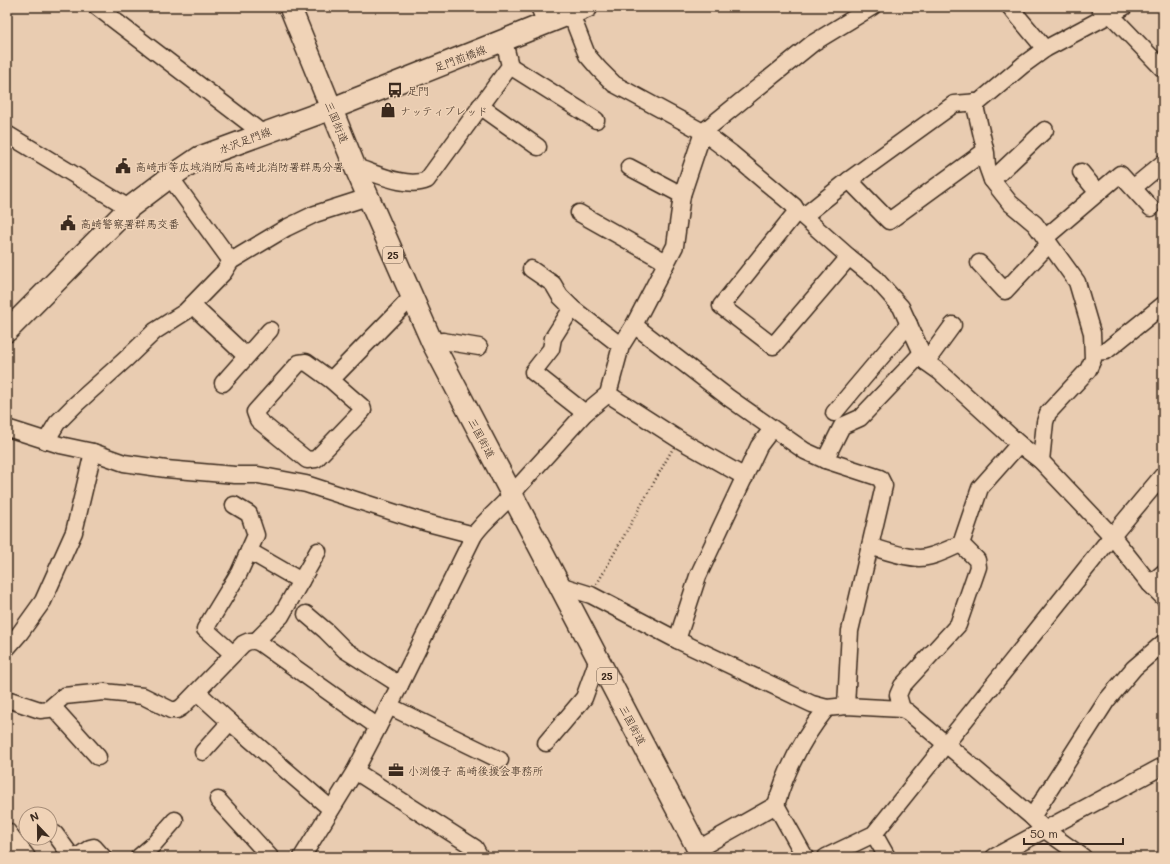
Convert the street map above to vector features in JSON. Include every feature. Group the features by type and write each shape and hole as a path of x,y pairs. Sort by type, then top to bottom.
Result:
{"main road":[{"name":"三国街道","path":"290,7 368,197 411,298 432,342 700,853"},
{"name":"足門前橋線","path":"331,109 504,41 543,15 579,11"},
{"name":"水沢足門線","path":"7,331 129,208 170,177 200,157 262,133 331,109"}],"street":[{"path":"97,7 262,133"},
{"path":"302,857 355,771 400,685 474,535 479,528 512,496 519,486 585,413 608,394 621,346 634,325 674,246 682,195 703,132 813,43 872,7"},
{"path":"1010,7 1045,49"},
{"path":"849,257 773,346 721,306 801,213 954,104 979,102 1023,65 1045,49 1105,11 1124,7"},
{"path":"579,11 587,55 599,69 614,84 703,132 731,153 794,206 849,257 875,278 901,307 924,357 1019,444 1041,461 1112,536 1150,584 1163,597"},
{"path":"1105,11 1163,69"},
{"path":"504,41 510,66 596,120"},
{"path":"355,166 405,182 420,183 427,180 510,66"},
{"path":"974,102 987,166 992,180 1010,203 1035,224 1077,282 1092,333 1094,359 1088,370 1048,413 1045,422 1041,461"},
{"path":"480,106 538,147"},
{"path":"992,180 1045,130"},
{"path":"7,134 129,208"},
{"path":"849,180 889,221 985,151"},
{"path":"1133,188 1163,163"},
{"path":"629,167 682,195"},
{"path":"1081,172 1098,193"},
{"path":"979,262 1005,291 1047,241 1120,174 1152,208"},
{"path":"170,177 231,261"},
{"path":"46,441 57,423 76,404 155,331 192,306 224,272 231,261 286,228 315,214 368,197"},
{"path":"579,213 666,262"},
{"path":"531,269 553,284 560,296 572,308 621,346"},
{"path":"330,380 411,298"},
{"path":"1094,352 1106,351 1163,305"},
{"path":"192,306 246,356"},
{"path":"572,308 553,338 551,349 533,372 585,413"},
{"path":"834,413 909,324"},
{"path":"634,325 772,429 805,451 826,460 880,478 884,486 850,631 846,706"},
{"path":"826,460 842,426 860,418 924,357 953,325"},
{"path":"223,383 270,330"},
{"path":"432,342 443,341 479,347"},
{"path":"306,362 330,380 362,407 363,410 316,459 307,460 258,420 256,412 299,363 306,362"},
{"path":"608,394 678,439 745,477"},
{"path":"7,428 60,445 93,452 124,463 166,469 235,475 258,475 306,484 424,522 474,535"},
{"path":"677,640 698,576 759,446 772,429"},
{"path":"870,546 898,555 920,558 937,554 961,544 980,488 1019,444"},
{"path":"7,648 43,601 74,532 93,452"},
{"path":"826,857 874,834 1112,536 1163,476"},
{"path":"233,654 205,629 239,573 256,535 249,514 234,505"},
{"path":"902,709 898,695 902,686 958,625 978,567 977,560 961,544"},
{"path":"249,551 301,581"},
{"path":"256,641 281,616 318,551"},
{"path":"1150,584 1163,573"},
{"path":"559,585 591,594 677,640 812,704 827,708 846,706 902,709 908,712 1045,830 1083,857"},
{"path":"306,614 345,650 400,685"},
{"path":"7,699 40,710 53,707 64,696 104,692 143,696 172,710 177,710 197,692 246,641 256,641 378,727"},
{"path":"1032,818 1107,700 1134,668 1163,643"},
{"path":"546,743 584,698 598,659"},
{"path":"197,692 331,809"},
{"path":"389,706 500,760"},
{"path":"53,707 98,757"},
{"path":"700,853 776,805 780,790 798,751 827,708"},
{"path":"203,752 230,722"},
{"path":"994,857 1163,766"},
{"path":"355,771 476,848 480,857"},
{"path":"218,800 270,857"},
{"path":"776,805 805,857"},
{"path":"139,857 153,845 176,820"},
{"path":"7,832 25,856"},
{"path":"874,834 887,857"},
{"path":"58,839 72,857"},
{"path":"78,857 90,848 94,847 103,857"}],"path":[{"path":"591,594 678,439"}],"place":[{"name":"足門","path":"395,90"},
{"name":"ナッティブレッド","path":"388,110"},
{"name":"高崎市等広域消防局高崎北消防署群馬分署","path":"123,166"},
{"name":"高崎警察署群馬交番","path":"68,223"},
{"name":"小渕優子 高崎後援会事務所","path":"396,770"}]}
